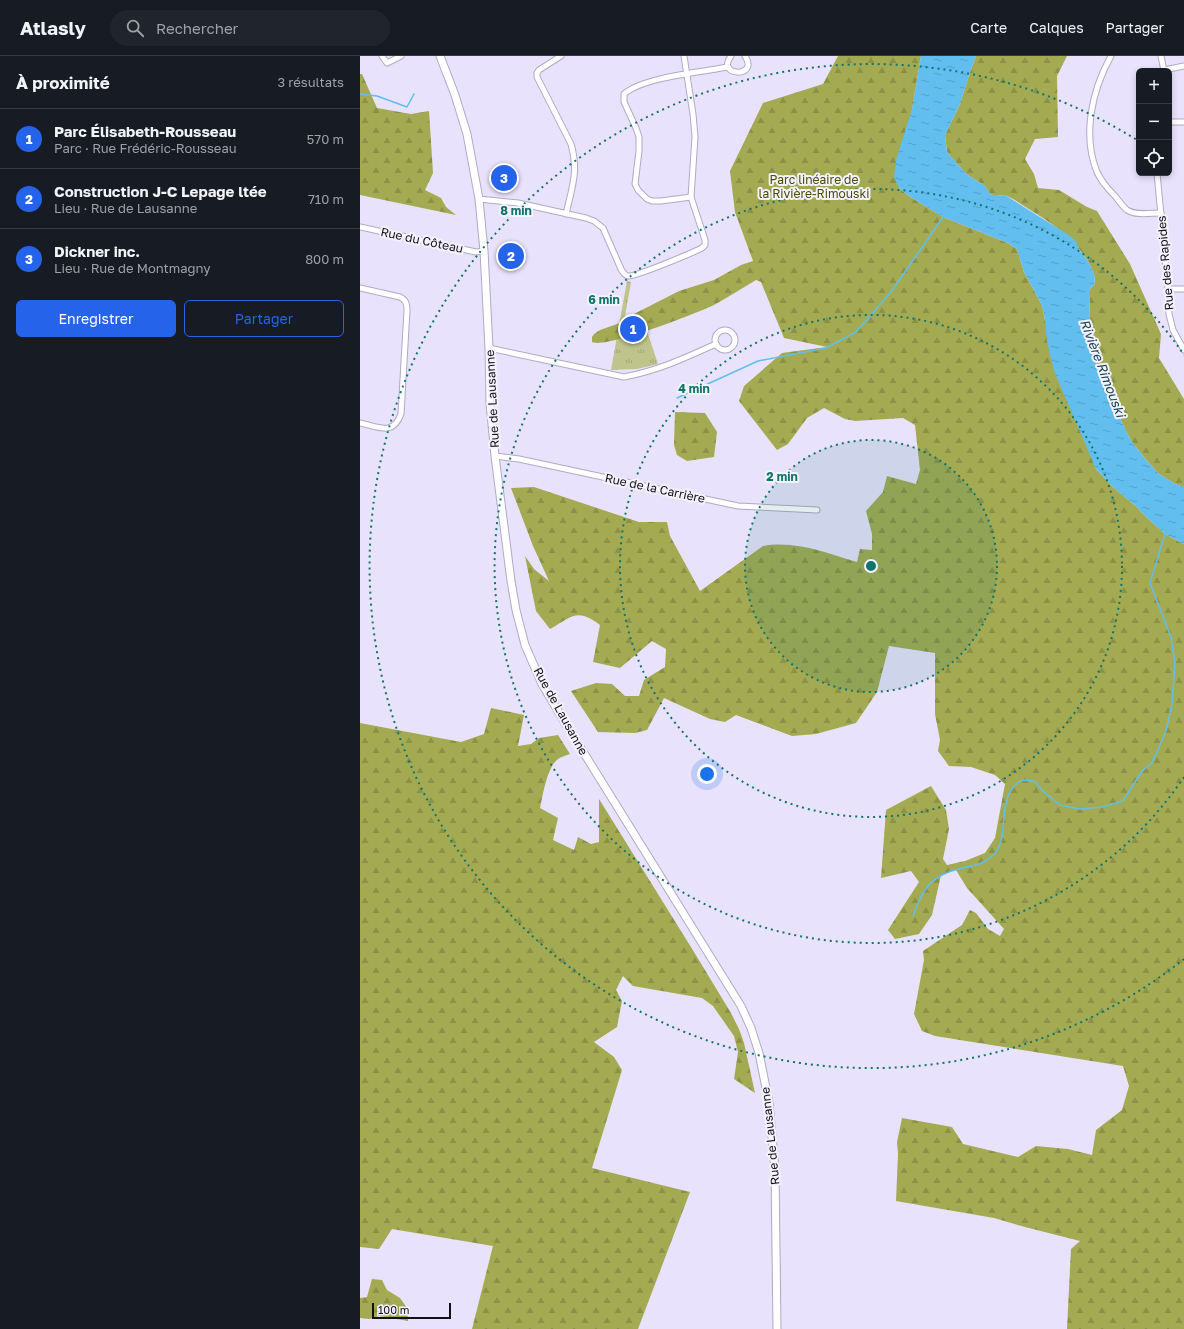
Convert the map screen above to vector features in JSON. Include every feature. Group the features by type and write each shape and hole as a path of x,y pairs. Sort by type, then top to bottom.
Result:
{"street":[{"path":"382,56 387,63 401,56"},
{"name":"Rue de Lausanne","path":"440,56 455,95 467,134 479,199 484,251 490,403 495,456 516,610 526,645 542,684 737,1000 751,1028 759,1053 769,1103 775,1169 777,1329"},
{"path":"561,56 539,70 537,77 571,144 575,156 575,179 566,214"},
{"path":"479,199 518,203 586,218 594,222 602,228 621,269 627,276 702,248 705,245 705,240 691,197 695,137 684,56"},
{"path":"731,56 728,60 728,67 734,73 744,71 748,62 745,56"},
{"path":"1111,56 1095,93 1091,114 1093,158 1097,173 1106,186 1128,210 1138,213 1161,213"},
{"path":"1161,56 1163,68"},
{"path":"1172,69 1184,66"},
{"path":"691,197 652,201 647,199 638,190 635,184 639,137 624,102 624,94 637,86 658,80 728,67"},
{"path":"1172,122 1184,122"},
{"name":"Rue des Rapides","path":"1157,176 1169,314 1174,330 1184,350"},
{"name":"Rue du Côteau","path":"360,227 476,252 484,251"},
{"path":"360,288 400,297 404,299 407,310 401,414 398,422 391,428 360,423"},
{"path":"1168,289 1184,288"},
{"path":"489,348 624,377 645,373 684,359 716,344"},
{"name":"Rue de la Carrière","path":"495,456 518,459 738,506 817,510"}],"green space":[{"name":"Parc linéaire de la Rivière-Rimouski","path":"838,56 921,56 899,188 943,217 1008,243 1017,249 1024,272 1042,305 1045,320 1096,469 1113,487 1165,534 1184,544 1184,1329 1067,1329 1071,1249 1080,1241 994,1218 896,1201 898,1154 897,1142 902,1118 952,1127 963,1144 1018,1157 1036,1146 1068,1149 1092,1155 1096,1130 1122,1110 1129,1086 1123,1066 935,1036 922,1031 914,1014 924,960 923,951 962,925 970,910 976,913 988,929 1000,936 1004,929 967,888 956,870 941,875 932,915 919,934 895,939 888,930 919,882 911,871 881,878 886,810 931,786 946,810 949,829 943,859 947,865 965,861 985,853 995,838 1005,784 995,775 971,767 949,766 938,751 940,740 935,714 935,653 889,646 877,692 856,723 816,734 792,736 736,715 725,722 710,719 664,698 647,730 635,733 598,732 571,691 596,683 612,684 625,696 639,696 644,680 665,667 666,649 652,641 620,668 593,662 600,625 580,615 570,618 550,629 536,611 525,556 534,569 549,581 533,546 511,488 534,487 639,522 667,522 670,536 700,591 763,546 787,545 811,548 857,562 860,549 872,550 872,534 866,511 883,492 887,476 916,484 920,470 915,425 903,418 855,421 845,419 824,408 807,418 788,444 777,450 739,401 744,386 782,353 827,347 784,338 761,282 756,280 714,305 652,329 615,340 601,343 592,342 592,337 594,334 600,330 623,322 634,314 679,291 714,280 741,265 753,261 735,212 730,171 763,103 823,84"},
{"path":"976,56 1067,56 1057,76 1058,137 1035,139 1025,159 1034,174 1038,188 1059,190 1087,207 1097,211 1130,264 1161,334 1159,358 1184,399 1184,487 1175,484 1159,474 1131,441 1097,366 1091,345 1089,291 1095,283 1094,274 1088,261 1070,237 1013,199 1005,195 995,196 990,194 985,186 966,174 947,152 945,135 960,104"},
{"path":"360,74 362,74 377,108 411,114 429,111 433,173 425,190 441,198 446,207 456,215 360,195"},
{"path":"627,281 631,282 625,316 645,325 658,364 637,369 611,370"},
{"path":"675,412 705,413 717,432 714,457 687,461 677,455 674,445"},
{"path":"491,708 524,715 518,746 531,744 539,738 558,735 570,754 558,759 551,768 540,808 558,818 553,840 574,850 578,837 591,844 599,842 599,799 731,1013 744,1043 755,1093 734,1079 738,1052 734,1036 713,1006 702,998 633,986 623,976 616,990 622,1001 617,1027 594,1042 614,1057 622,1070 592,1168 690,1192 638,1329 472,1329 493,1246 392,1229 379,1249 360,1247 360,723 461,742 484,734"},
{"path":"372,1279 382,1280 387,1290 400,1298 407,1308 408,1321 379,1316 370,1319 360,1318 360,1298 367,1297"}],"water":[{"path":"921,56 976,56 960,104 945,135 947,152 966,174 985,186 990,194 996,196 1005,195 1075,240 1080,251 1088,261 1094,274 1095,283 1089,291 1091,345 1097,366 1131,441 1159,474 1175,484 1184,487 1184,544 1165,534 1113,487 1096,469 1054,371 1047,341 1042,305 1024,272 1017,249 1008,243 943,217 899,188 894,177 896,160 912,109"}],"waterway":[{"path":"360,94 377,96 407,107 414,94"},
{"path":"677,398 758,361 826,348 856,332 891,292 943,217"},
{"path":"913,916 925,890 936,879 943,874 980,864 988,860 995,853 1002,838 1006,802 1009,793 1019,782 1025,780 1034,781 1044,792 1060,805 1080,809 1102,807 1123,801 1142,771 1152,763 1166,731 1172,704 1175,663 1171,637 1150,583 1165,534"}],"place":[{"name":"Dickner inc.","path":"504,178"},
{"name":"Construction J-C Lepage ltée","path":"511,256"},
{"name":"Parc Élisabeth-Rousseau","path":"633,329"}],"water label":[{"name":"Rivière Rimouski","path":"1103,368"}]}
